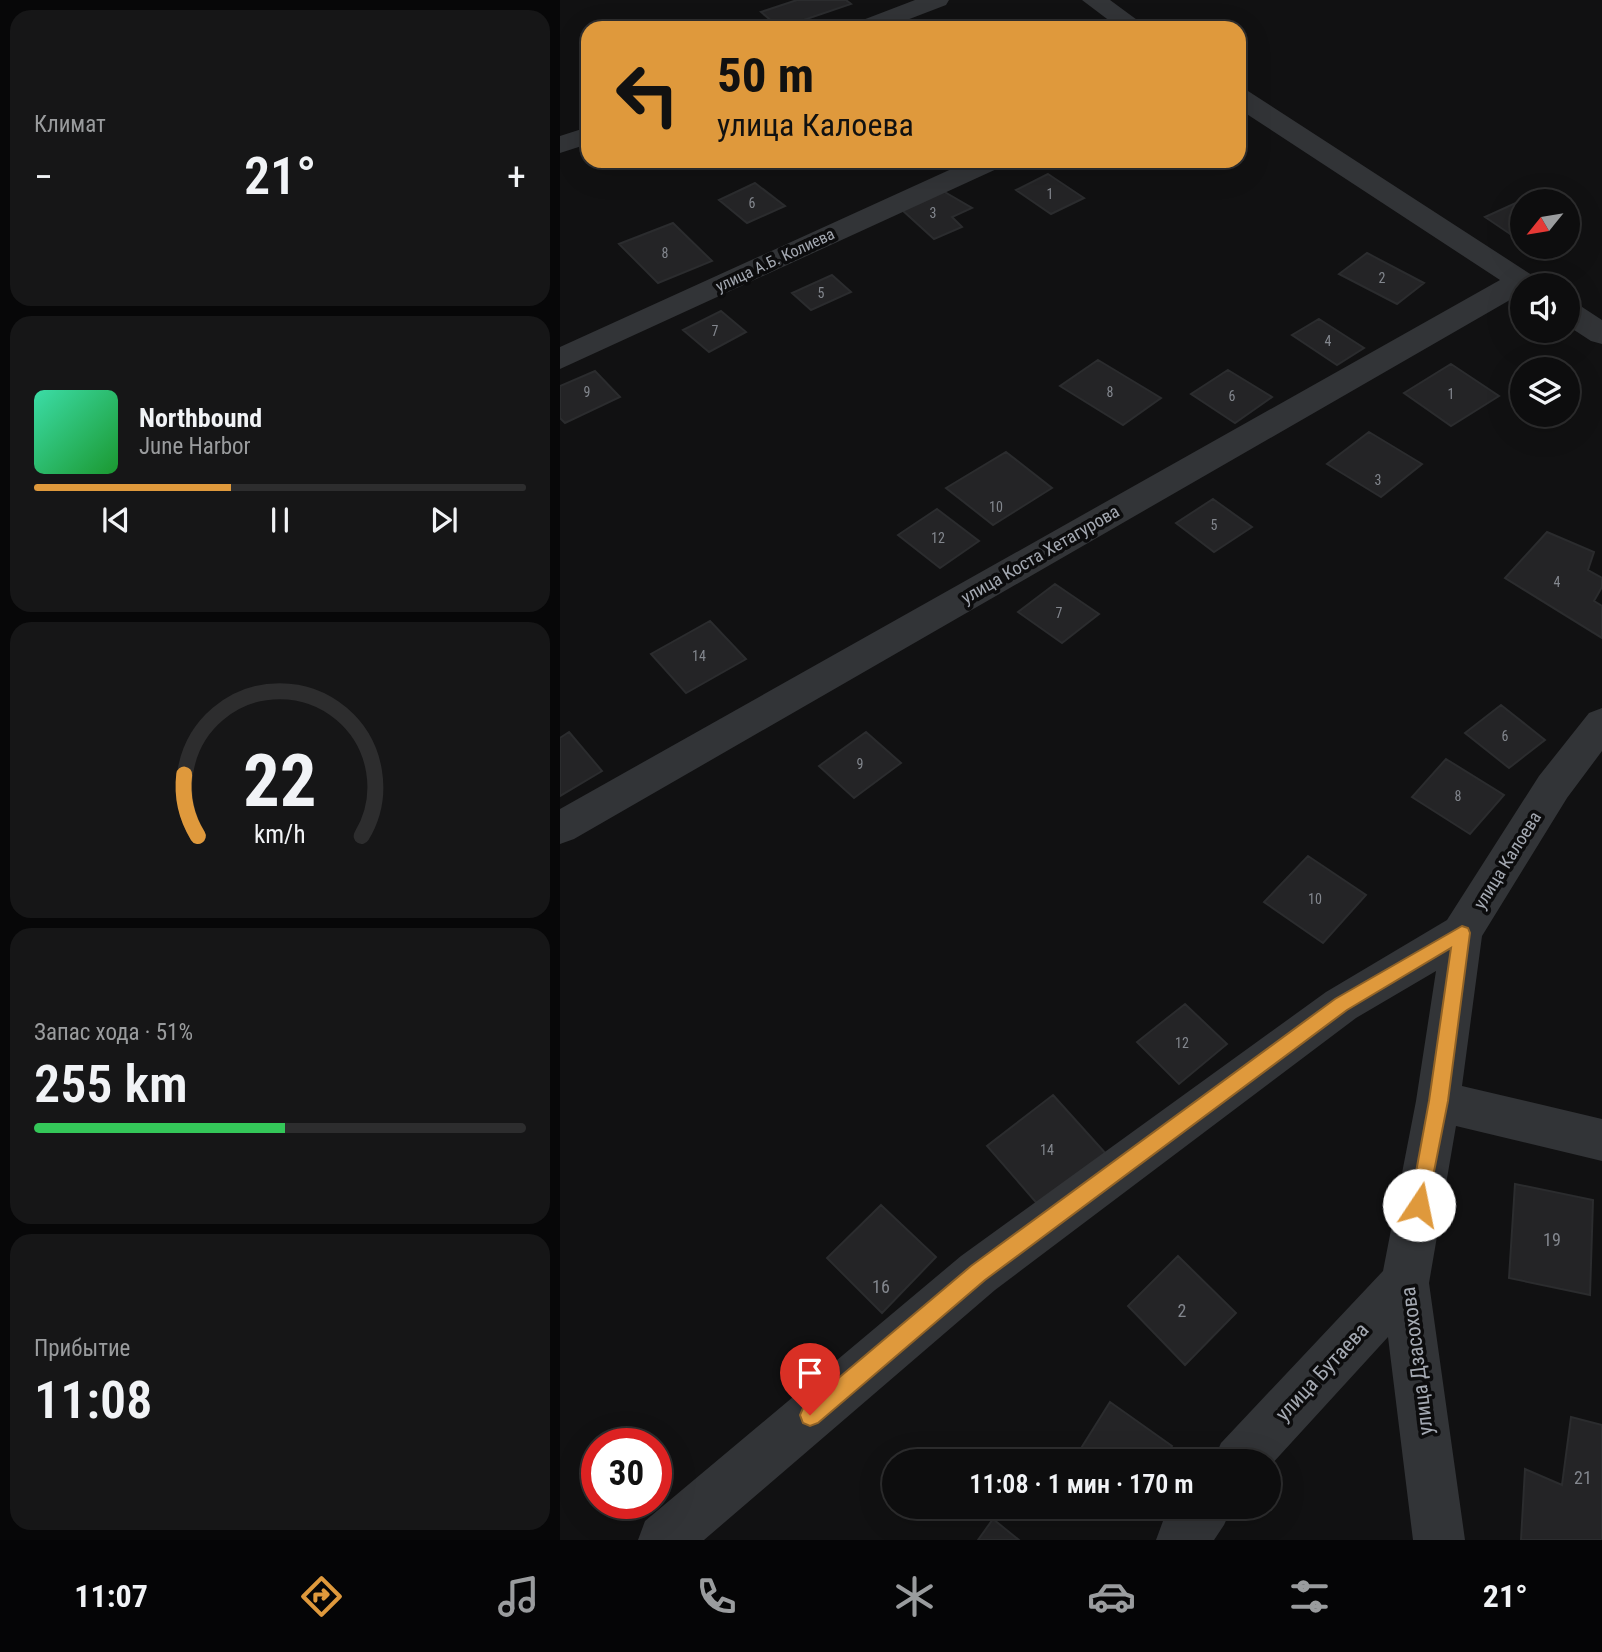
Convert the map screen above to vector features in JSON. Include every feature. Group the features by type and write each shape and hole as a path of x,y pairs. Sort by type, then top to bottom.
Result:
{"street":[{"path":"882,21 937,0"},
{"path":"1094,0 1126,21"},
{"path":"1246,102 1510,274"},
{"path":"560,145 581,138"},
{"name":"улица А.Б. Колиева","path":"560,359 976,168"},
{"name":"улица Коста Хетагурова","path":"560,828 1510,291"},
{"path":"1580,320 1602,334"},
{"name":"улица Калоева","path":"664,1540 978,1273 1341,1005 1462,933 1553,787 1602,723"},
{"name":"улица Дзасохова","path":"1439,1540 1405,1283 1438,1101 1462,933"},
{"path":"1438,1101 1602,1140"},
{"name":"улица Бутаева","path":"1249,1449 1405,1283"},
{"path":"1182,1540 1197,1519"}],"building":[{"path":"797,0 846,0 851,4 801,21 772,21 761,12"},
{"path":"1048,174 1084,198 1051,214 1016,190"},
{"path":"755,183 785,206 747,223 719,200"},
{"path":"943,191 972,208 952,217 962,227 934,239 901,209"},
{"path":"1510,206 1510,234 1485,217"},
{"path":"673,223 712,261 658,283 619,244"},
{"path":"1367,253 1424,283 1397,304 1339,274"},
{"path":"832,275 851,292 811,310 792,293"},
{"path":"721,311 746,332 709,352 683,330"},
{"path":"1319,319 1364,348 1337,365 1292,335"},
{"path":"1098,360 1161,398 1123,425 1060,386"},
{"path":"1451,364 1499,396 1451,426 1404,393"},
{"path":"1228,370 1272,397 1235,423 1191,394"},
{"path":"595,371 620,397 565,423 560,418 560,386"},
{"path":"1369,432 1422,464 1381,497 1327,464"},
{"path":"1006,452 1052,488 993,525 946,488"},
{"path":"1213,499 1252,527 1214,552 1176,523"},
{"path":"937,509 979,541 940,568 898,535"},
{"path":"1547,532 1594,552 1588,570 1602,578 1602,587 1594,601 1602,606 1602,638 1505,578"},
{"path":"1055,584 1099,614 1062,643 1018,612"},
{"path":"710,621 746,659 686,693 651,654"},
{"path":"1501,705 1545,740 1509,768 1465,733"},
{"path":"569,732 602,771 560,796 560,738"},
{"path":"866,732 901,763 854,798 819,766"},
{"path":"1446,759 1504,795 1470,834 1412,797"},
{"path":"1308,856 1366,895 1323,943 1264,902"},
{"path":"1185,1004 1227,1044 1179,1084 1137,1042"},
{"path":"1053,1095 1107,1155 1041,1208 987,1146"},
{"path":"1515,1184 1593,1200 1590,1295 1509,1278"},
{"path":"881,1205 936,1257 882,1313 827,1258"},
{"path":"1178,1256 1236,1313 1185,1365 1128,1306"},
{"path":"1110,1402 1172,1446 1170,1449 1081,1449"},
{"path":"1571,1417 1602,1425 1602,1540 1521,1540 1525,1469 1562,1485"},
{"path":"993,1519 1019,1540 978,1540"}],"route":[{"path":"810,1415 978,1273 1341,1005 1462,933 1438,1101 1419,1205"}]}
